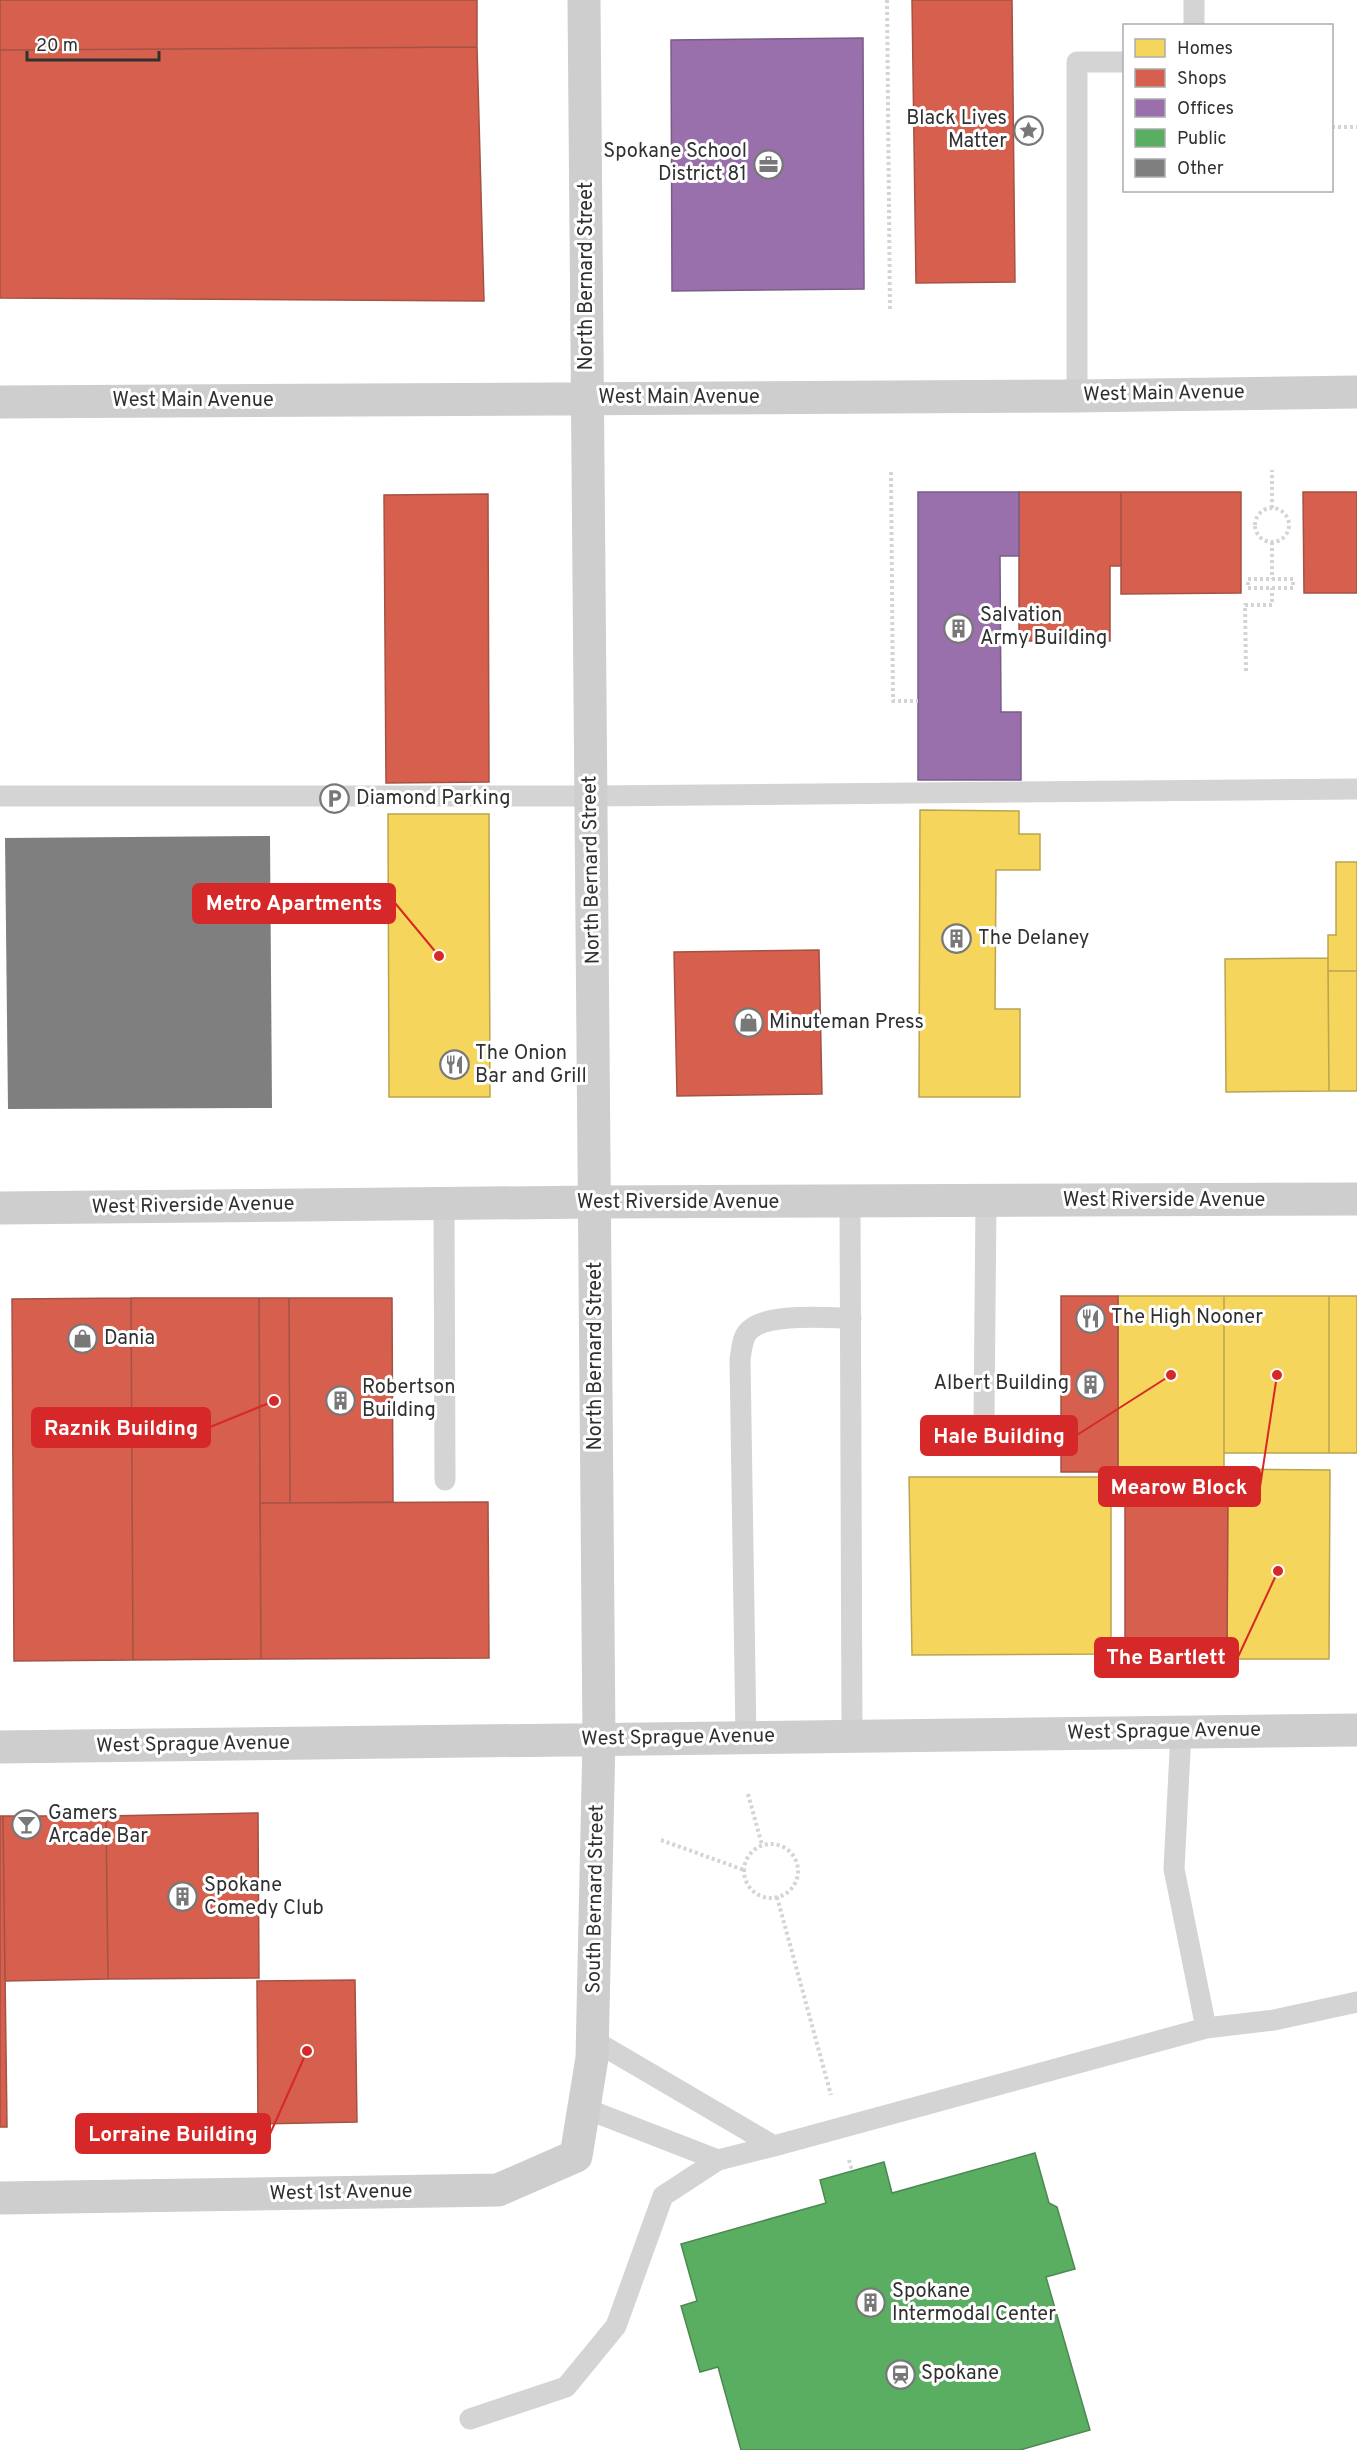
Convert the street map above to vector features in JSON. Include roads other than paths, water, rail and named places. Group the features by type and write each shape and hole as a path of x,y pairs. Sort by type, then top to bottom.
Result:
{"main road":[{"name":"North Bernard Street","path":"584,0 599,1739"},
{"name":"West Main Avenue","path":"0,402 1077,396 1357,392"},
{"name":"West Riverside Avenue","path":"0,1208 595,1202 1357,1199"},
{"name":"West Sprague Avenue","path":"0,1747 1357,1730"},
{"name":"South Bernard Street","path":"592,2049 599,1739"},
{"name":"West 1st Avenue","path":"0,2198 498,2190 576,2156 592,2049"}],"lane":[{"path":"1194,0 1194,24"},
{"path":"1077,396 1077,62 1123,62"},
{"path":"0,796 591,796 1357,789"},
{"path":"850,1202 852,1736"},
{"path":"984,1419 986,1202"},
{"path":"444,1204 446,1480"},
{"path":"746,1737 740,1359 744,1337 749,1329 774,1320 851,1318"},
{"path":"1181,1732 1174,1869 1206,2028"},
{"path":"470,2419 566,2387 616,2326 663,2196 718,2160 1206,2028 1274,2020 1357,2002"},
{"path":"592,2049 774,2146"},
{"path":"584,2108 718,2160"}],"place":[{"name":"Black Lives Matter","path":"1028,131"},
{"name":"Spokane School District 81","path":"768,164"},
{"name":"Salvation Army Building","path":"959,628"},
{"name":"Diamond Parking","path":"335,799"},
{"name":"The Delaney","path":"957,939"},
{"name":"Metro Apartments","path":"439,956"},
{"name":"Minuteman Press","path":"748,1023"},
{"name":"The Onion Bar and Grill","path":"454,1065"},
{"name":"The High Nooner","path":"1090,1318"},
{"name":"Dania","path":"83,1339"},
{"name":"Hale Building","path":"1171,1375"},
{"name":"Mearow Block","path":"1277,1375"},
{"name":"Albert Building","path":"1090,1384"},
{"name":"Robertson Building","path":"341,1400"},
{"name":"Raznik Building","path":"274,1401"},
{"name":"The Bartlett","path":"1278,1571"},
{"name":"Gamers Arcade Bar","path":"27,1825"},
{"name":"Spokane Comedy Club","path":"183,1897"},
{"name":"Lorraine Building","path":"307,2051"},
{"name":"Spokane Intermodal Center","path":"871,2303"},
{"name":"Spokane","path":"900,2374"}]}
